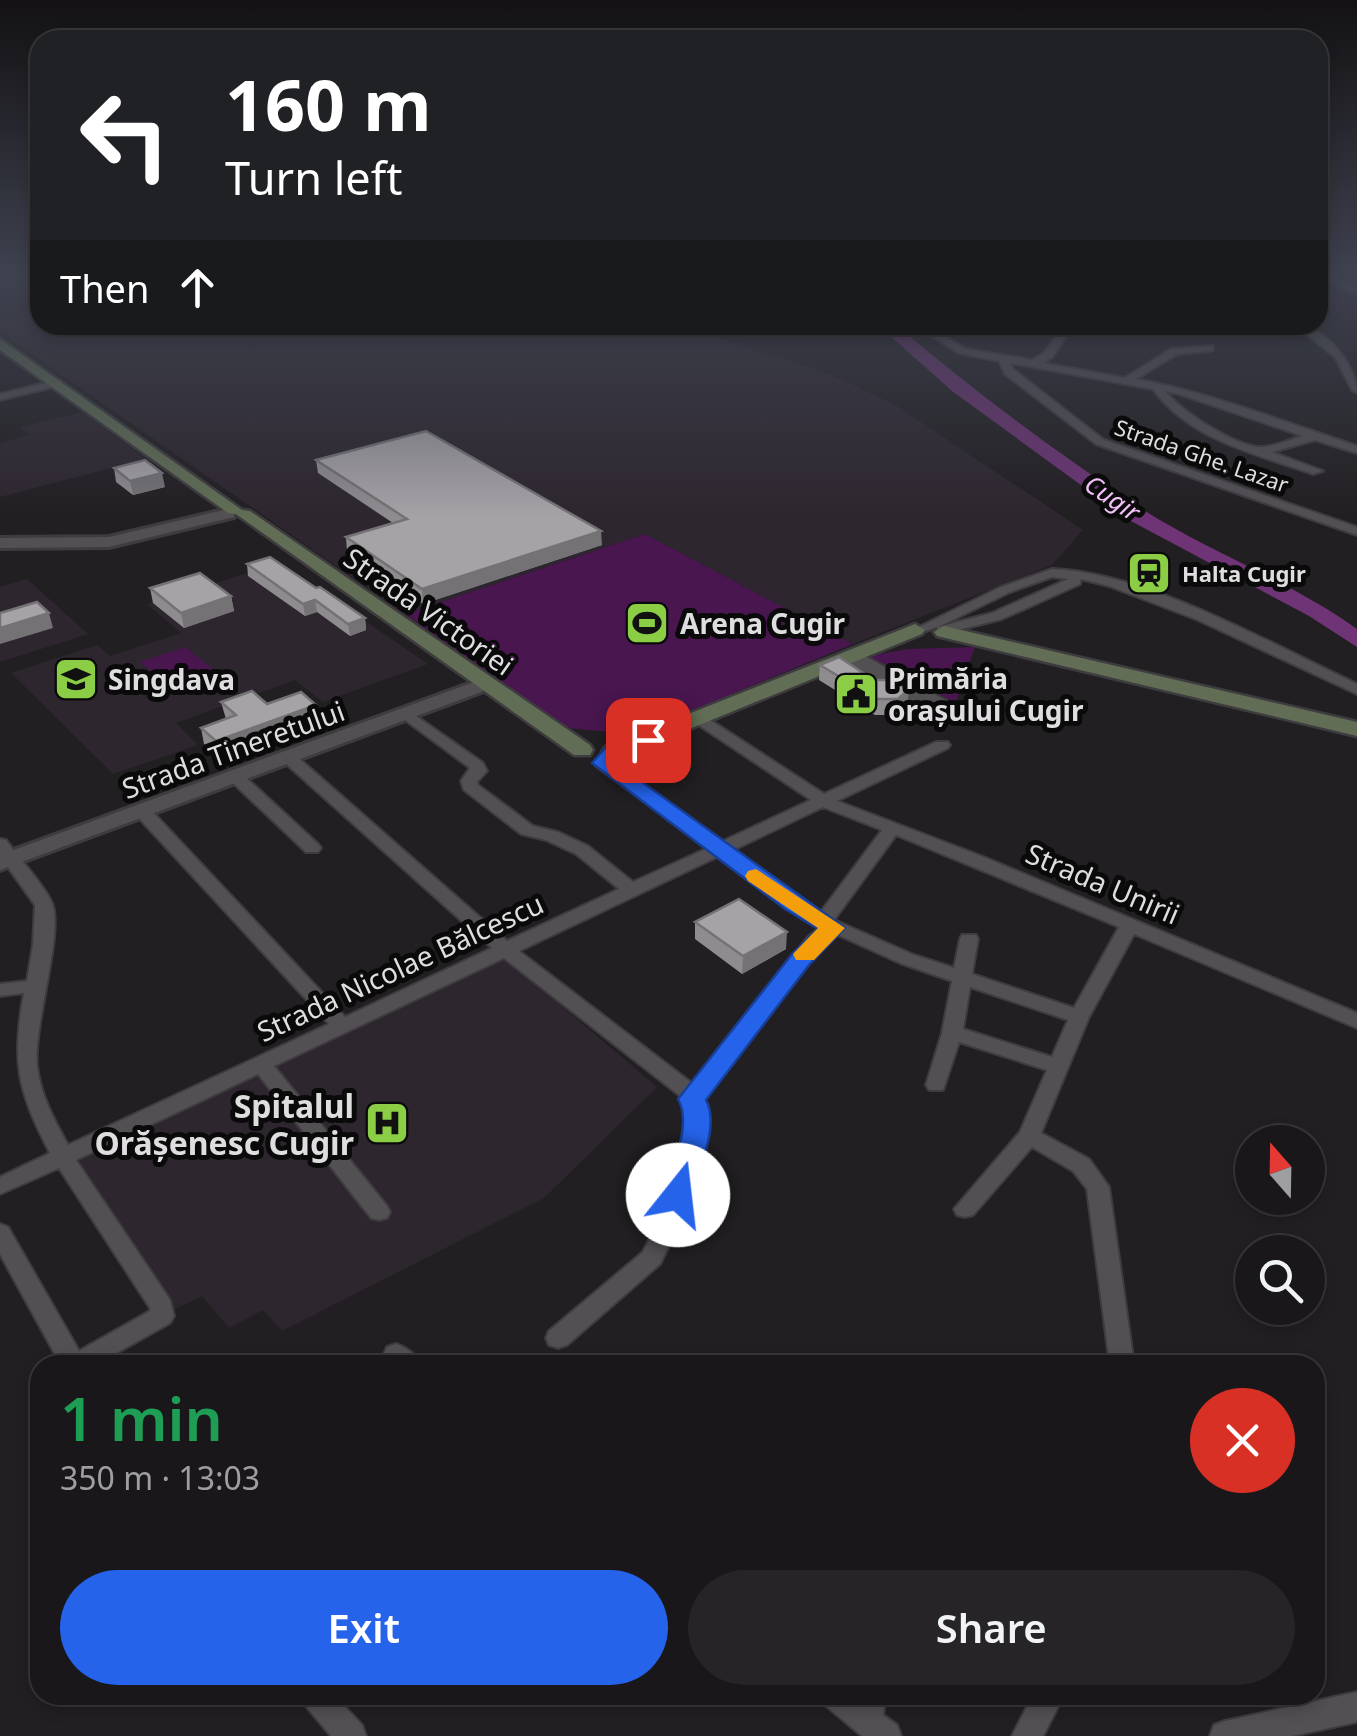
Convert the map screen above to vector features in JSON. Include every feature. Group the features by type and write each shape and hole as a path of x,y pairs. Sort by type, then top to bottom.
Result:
{"main road":[{"name":"Strada Victoriei","path":"16,355 235,513 485,684 600,755"},
{"path":"600,755 854,654 933,633 1001,642 1357,729"}],"street":[{"path":"978,355 1005,364 1037,363 1129,379 1212,399 1357,450"},
{"path":"1037,363 1045,355"},
{"path":"1129,379 1168,355"},
{"path":"1339,355 1357,390"},
{"name":"Strada Ghe. Lazar","path":"1005,364 1100,442 1357,531"},
{"path":"0,396 56,384"},
{"path":"1154,385 1171,408 1186,419 1317,471"},
{"path":"1262,451 1318,435"},
{"path":"0,542 109,542 235,513"},
{"path":"1334,521 1357,516"},
{"path":"933,633 1010,611 1075,582 1074,576 1126,585 1357,690"},
{"path":"854,654 936,704"},
{"name":"Strada Tineretului","path":"4,856 143,812 485,684"},
{"path":"406,714 477,766 470,787 495,807 527,830 582,850 633,890"},
{"name":"Strada Unirii","path":"699,718 825,802 1357,1020"},
{"name":"Strada Nicolae Bălcescu","path":"0,1186 263,1066 942,744"},
{"name":"Strada Victoriei","path":"600,755 720,850 828,925 961,978 1079,1017"},
{"path":"289,758 506,950 689,1094 697,1109 697,1127 668,1224 652,1258 558,1338"},
{"path":"236,778 312,848"},
{"path":"143,812 343,1027"},
{"path":"689,1094 816,942 892,829"},
{"path":"4,856 44,905 27,1046 30,1083 42,1118 162,1307 162,1316 92,1355"},
{"path":"964,1209 1029,1136 1079,1017 1130,924"},
{"path":"936,1085 952,1033 969,939"},
{"path":"0,990 36,986"},
{"path":"952,1033 1057,1066"},
{"path":"263,1066 379,1212"},
{"path":"1029,1136 1081,1166 1098,1187 1121,1355"},
{"path":"0,1233 68,1355"},
{"path":"325,1705 351,1736"},
{"path":"1027,1736 1044,1705"},
{"path":"1225,1736 1357,1707"}],"shaded area":[{"path":"33,355 772,355 829,374 894,404 1083,530 1052,565 853,644 645,534 405,614"},
{"path":"82,412 146,459 0,497 0,443 29,435 20,427"},
{"path":"645,534 853,644 635,734 567,728 405,614"},
{"path":"280,563 428,664 323,702 295,680 176,723 198,745 113,774 11,673 97,645 110,656 181,633 147,604"},
{"path":"27,579 88,634 0,662 0,587"},
{"path":"185,647 223,677 177,693 140,662"},
{"path":"975,647 955,705 864,657 908,649"},
{"name":"Spitalul Orășenesc Cugir","path":"505,958 657,1087 544,1198 282,1331 263,1310 229,1328 202,1296 175,1309 78,1159"}],"building":[{"path":"426,431 601,531 422,589 346,537 407,519 316,460"},
{"path":"145,460 162,473 130,481 114,468"},
{"path":"270,557 365,618 348,624 315,600 303,604 247,564"},
{"path":"200,573 231,596 181,613 150,588"},
{"path":"37,602 49,613 0,628 0,613"},
{"path":"839,657 874,680 894,680 908,690 898,699 876,699 820,665"},
{"path":"252,691 267,704 301,692 316,705 216,741 201,728 236,715 221,702"},
{"path":"739,899 787,932 743,956 695,922"}],"waterway":[{"name":"Cugir","path":"921,355 958,387 1137,515 1317,611 1357,640"}],"slow traffic":[{"path":"756,876 833,928 805,954"}],"place":[{"name":"Halta Cugir","path":"1149,573"},
{"name":"Arena Cugir","path":"647,623"},
{"name":"Singdava","path":"76,679"},
{"name":"Primăria orașului Cugir","path":"856,694"},
{"name":"Spitalul Orășenesc Cugir","path":"387,1123"}],"route":[{"path":"648,740 614,752 613,757 602,763 793,904 833,928 800,960 692,1099 697,1109 697,1127 678,1195"}]}
